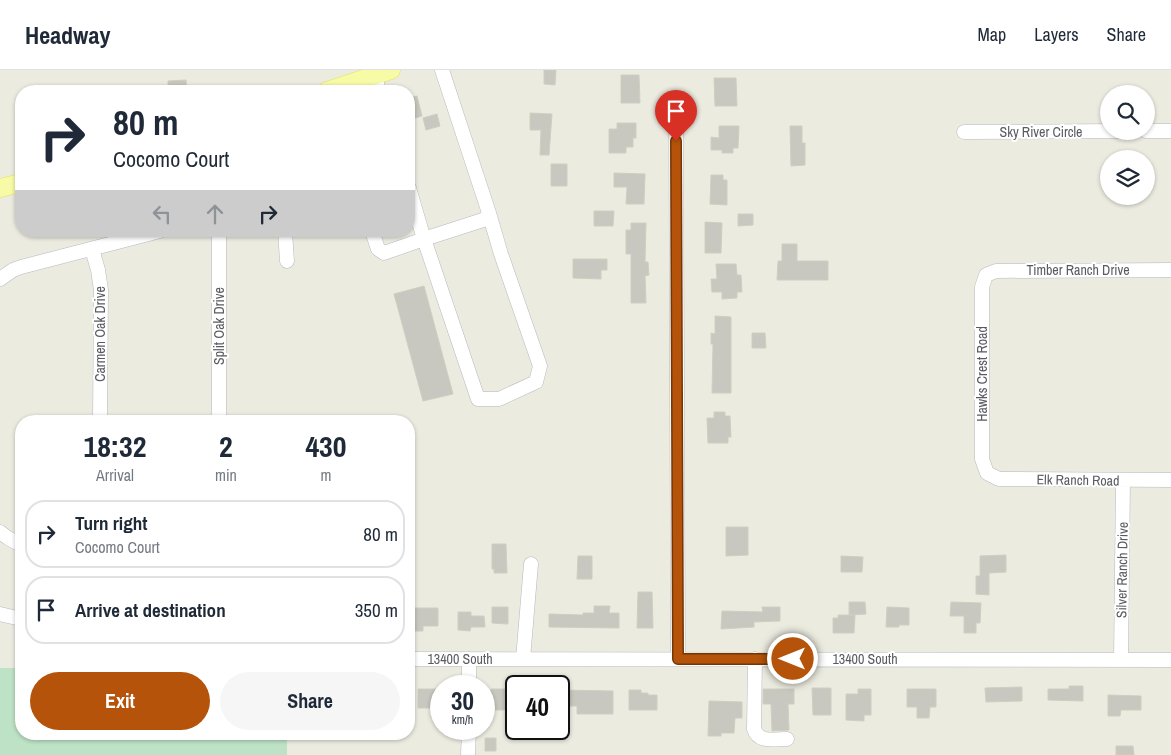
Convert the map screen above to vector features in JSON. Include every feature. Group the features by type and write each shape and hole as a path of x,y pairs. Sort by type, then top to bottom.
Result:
{"main road":[{"path":"354,85 381,79"},
{"path":"0,188 15,184"}],"street":[{"path":"415,208 478,399 499,399 536,382 540,366 501,254 442,70"},
{"path":"676,102 678,659"},
{"name":"Sky River Circle","path":"964,132 1100,131"},
{"path":"1155,131 1171,131"},
{"path":"374,237 378,249 384,253 486,220 489,213"},
{"path":"0,280 13,270 21,267 137,237"},
{"name":"Split Oak Drive","path":"219,415 220,237"},
{"path":"285,237 287,261"},
{"name":"Carmen Oak Drive","path":"92,249 101,290 100,415"},
{"name":"Timber Ranch Drive","path":"986,275 996,271 1171,270"},
{"name":"Hawks Crest Road","path":"986,275 982,287 982,460 987,473"},
{"name":"Elk Ranch Road","path":"987,473 999,479 1171,480"},
{"name":"Silver Ranch Drive","path":"1121,660 1123,480"},
{"path":"0,532 15,542"},
{"path":"523,659 531,564"},
{"path":"0,614 15,618"},
{"name":"13400 South","path":"415,659 1171,660"},
{"path":"469,659 469,675"},
{"path":"755,659 754,729 756,736 760,738 787,739"},
{"path":"468,755 469,740"}],"green space":[{"path":"0,668 15,668 15,740 287,740 287,755 0,755"}],"building":[{"path":"544,70 556,70 555,85 544,84"},
{"path":"621,75 639,75 640,103 621,103"},
{"path":"714,78 736,78 737,106 715,106"},
{"path":"186,80 186,85 168,85 168,81"},
{"path":"415,96 417,96 422,116 415,118"},
{"path":"530,113 552,114 549,155 540,155 541,130 530,130"},
{"path":"437,114 440,126 426,130 423,118"},
{"path":"617,123 636,123 636,138 633,138 633,147 626,147 626,153 609,153 609,129 617,129"},
{"path":"719,126 739,126 738,148 733,148 733,153 711,150 711,137 719,138"},
{"path":"790,126 802,126 802,143 805,143 805,165 791,166"},
{"path":"551,164 567,164 567,186 551,186"},
{"path":"614,173 645,174 644,204 626,204 627,187 614,187"},
{"path":"711,175 723,175 723,180 727,180 727,205 710,204"},
{"path":"594,211 614,211 613,226 594,226"},
{"path":"738,214 753,214 753,225 738,226"},
{"path":"705,222 722,223 721,253 705,253"},
{"path":"631,223 646,223 645,262 648,262 649,275 645,276 646,303 631,303 631,254 626,254 626,230 631,230"},
{"path":"782,244 797,244 797,261 828,261 828,280 777,280 778,261 782,261"},
{"path":"573,259 607,259 607,270 601,270 601,279 573,278"},
{"path":"716,264 736,264 737,275 741,275 742,292 737,292 737,298 722,299 722,292 712,292 711,279 717,279"},
{"path":"424,286 453,394 423,401 394,294"},
{"path":"715,316 731,317 731,393 712,393 713,344 711,344 711,333 715,334"},
{"path":"752,333 765,333 766,348 752,348"},
{"path":"714,412 725,412 725,416 730,416 731,437 728,437 728,443 708,443 707,418 714,418"},
{"path":"726,527 748,527 748,555 726,556"},
{"path":"492,544 506,544 507,573 494,573 494,569 492,569"},
{"path":"1006,555 1006,572 989,573 989,595 976,594 976,576 980,576 980,556"},
{"path":"578,556 592,556 592,579 577,579"},
{"path":"841,556 863,557 862,572 841,572"},
{"path":"638,592 652,592 653,628 637,628"},
{"path":"849,602 865,602 866,614 849,615"},
{"path":"951,602 981,603 980,623 976,623 976,633 964,633 964,616 950,616"},
{"path":"594,606 610,606 609,613 619,613 619,628 549,627 549,614 583,615 583,613 594,613"},
{"path":"492,607 508,607 508,624 492,623"},
{"path":"762,607 780,607 780,621 754,622 754,627 721,629 722,611 763,612"},
{"path":"887,607 909,608 909,625 886,627"},
{"path":"415,608 438,608 438,626 423,626 423,631 415,631"},
{"path":"458,612 471,612 471,616 484,616 485,627 471,627 470,631 458,630"},
{"path":"838,615 855,615 854,633 833,633 833,618 838,618"},
{"path":"1069,686 1083,686 1083,701 1048,700 1048,689 1069,689"},
{"path":"1022,687 1022,701 986,702 985,688"},
{"path":"812,688 831,688 831,715 813,715"},
{"path":"418,689 430,689 430,708 418,708"},
{"path":"495,689 505,689 505,710 495,710"},
{"path":"763,689 794,689 794,704 788,704 789,730 772,731 771,704 763,704"},
{"path":"858,689 871,689 871,715 864,715 864,721 846,720 846,694 858,694"},
{"path":"907,689 936,689 936,707 930,707 929,718 917,718 917,707 907,707"},
{"path":"570,690 613,691 613,714 577,714 577,706 570,706"},
{"path":"629,690 641,690 641,693 657,695 657,710 629,710"},
{"path":"1108,695 1141,696 1141,710 1121,710 1120,716 1108,716"},
{"path":"709,701 742,702 742,718 735,718 734,733 708,736"},
{"path":"496,738 496,751 485,751 485,740 495,740"},
{"path":"1116,746 1133,746 1134,755 1116,755"}],"route":[{"path":"676,141 678,659 793,659"}]}
